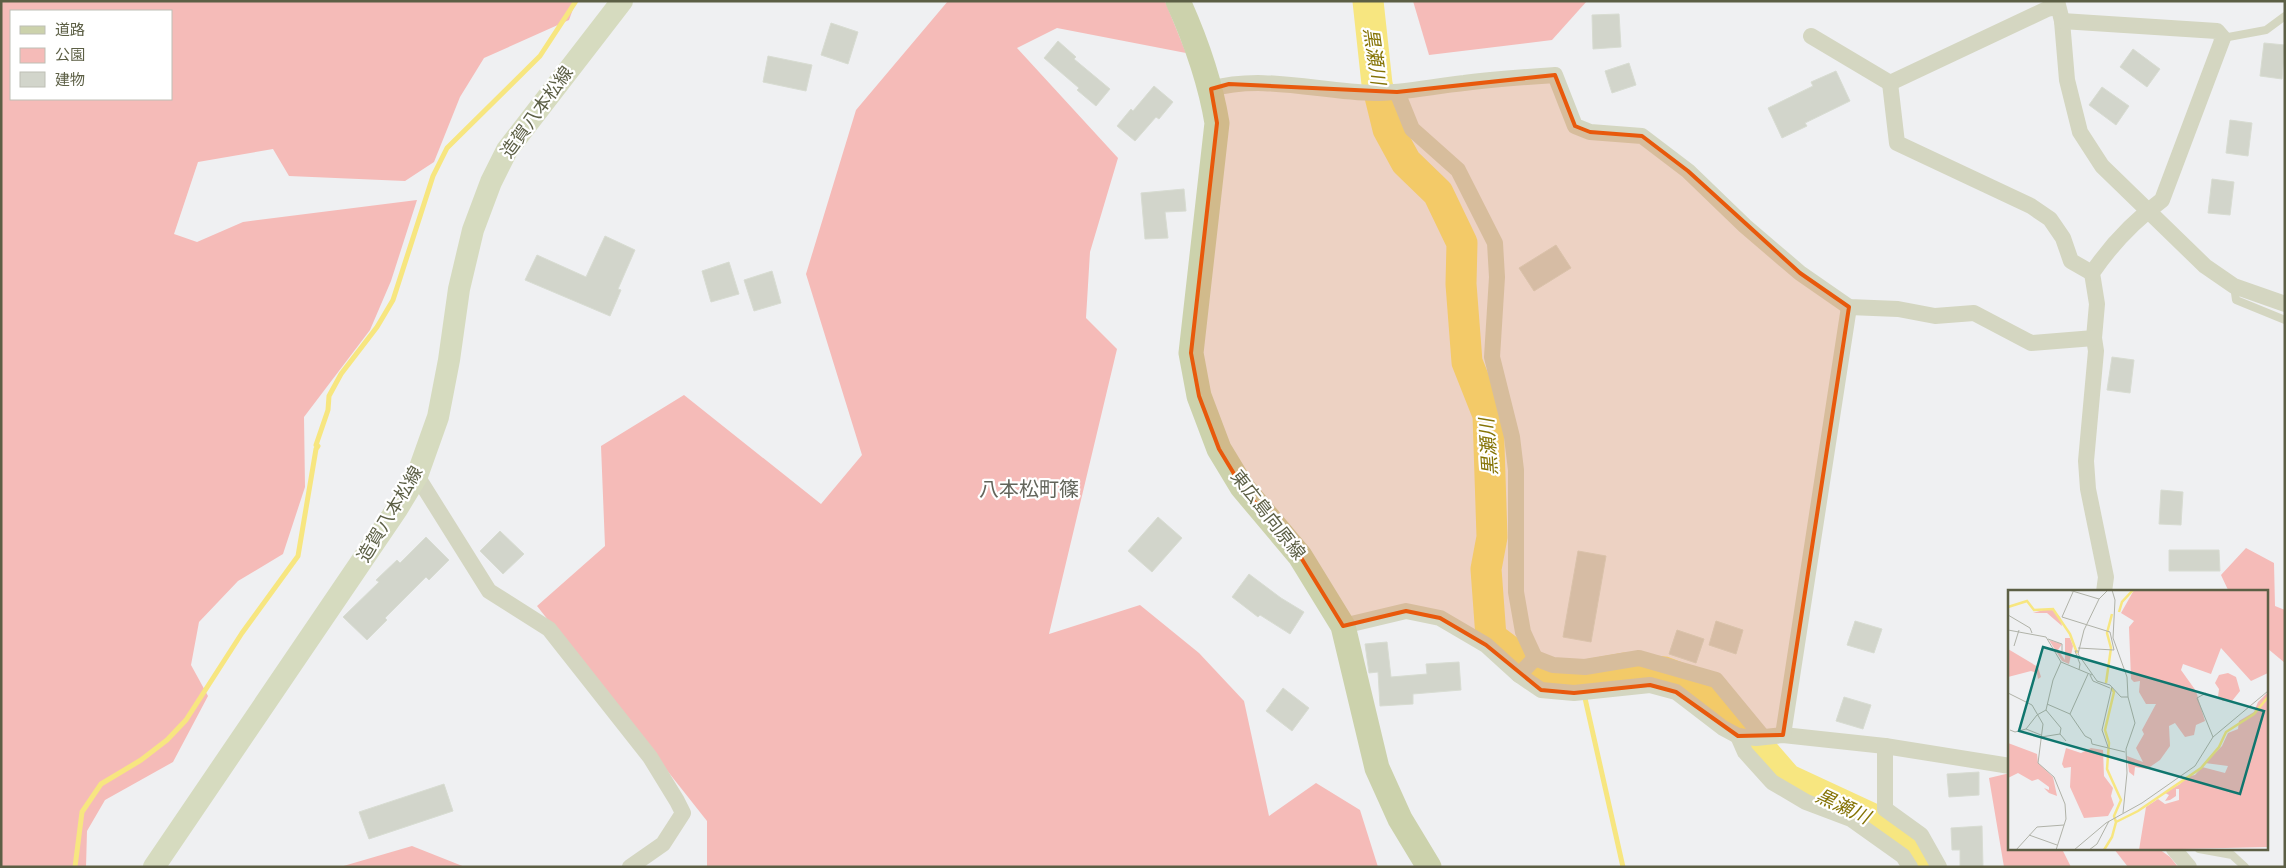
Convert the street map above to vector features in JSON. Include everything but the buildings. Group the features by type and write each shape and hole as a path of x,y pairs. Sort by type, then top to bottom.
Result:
{"main road":[{"name":"造賀八本松線","path":"154,867 397,509 417,476 438,417 450,360 458,289 473,230 491,182 507,150 622,1"},
{"name":"東広島向原線","path":"1178,1 1195,39 1211,89 1217,123 1191,352 1199,396 1219,449 1242,487 1300,556 1343,626 1377,768 1400,819 1429,867"}],"street":[{"path":"1890,83 2047,9 2217,31 2223,38 2162,200 2148,210 2120,238 2092,273 2097,304 2094,338 2096,351 2086,461 2088,489 2106,577 2104,590"},
{"path":"2059,10 2067,80 2080,132 2102,166 2206,266 2234,286 2285,304"},
{"path":"1812,36 1890,83"},
{"path":"1211,89 1229,84 1281,85 1386,93 1464,83 1555,75 1575,126 1590,132 1642,136 1688,171 1745,226 1800,274 1849,307 1898,309 1935,316 1974,313 2031,343 2094,338"},
{"path":"1890,83 1896,143 2038,210 2050,219 2063,238 2071,260 2092,273"},
{"path":"1386,93 1412,129 1458,170 1495,243 1497,278 1492,356 1512,437 1516,470 1516,592 1527,666 1541,690 1574,693 1650,685 1676,692 1724,728 1738,736 1756,738 1783,735 1885,746 2008,766"},
{"path":"1783,735 1849,307"},
{"path":"417,476 489,591 549,629 650,757 678,801 683,813 663,844 630,867"},
{"path":"1343,626 1406,611 1440,618 1527,666 1553,664 1585,667 1639,658 1716,680 1763,737"},
{"path":"1738,736 1745,752 1772,782 1806,802 1851,819 1921,835 1939,867"},
{"path":"1885,746 1886,826 1910,867"},
{"path":"2175,850 2189,867"}],"lane":[{"path":"2223,38 2266,30 2285,16"},
{"path":"2234,286 2236,300 2285,320"},
{"path":"2204,850 2232,855 2244,867"}],"highlighted area":[{"path":"1555,75 1575,126 1590,132 1642,136 1688,171 1800,273 1849,307 1783,735 1738,736 1676,692 1650,685 1574,693 1541,690 1486,645 1440,618 1406,611 1343,626 1300,556 1242,487 1219,449 1199,396 1191,353 1217,123 1211,89 1229,84 1397,92"}],"green space":[{"path":"1,1 576,1 569,20 484,58 460,97 434,162 405,181 289,176 273,149 198,162 174,234 197,242 243,222 417,200 391,281 370,330 304,417 305,487 283,554 238,581 199,622 191,665 208,696 173,762 105,800 87,831 86,867 1,867"},
{"path":"948,1 1165,1 1186,53 1057,28 1017,48 1118,158 1090,252 1086,318 1117,349 1049,634 1140,605 1199,653 1244,701 1269,816 1316,783 1360,810 1378,867 707,867 707,821 537,606 605,546 601,446 684,395 821,504 862,455 806,274 856,110"},
{"path":"1413,1 1587,1 1552,40 1429,55"},
{"path":"2246,548 2274,563 2275,606 2285,610 2285,663 2268,649 2268,590 2228,590 2221,575"},
{"path":"2008,773 2008,850 2062,850 2071,867 2004,867 1989,778"},
{"path":"412,846 465,867 340,867"},
{"path":"2115,850 2160,850 2170,857 2178,867 2128,867"}],"waterway":[{"path":"75,867 82,812 101,784 141,760 167,740 186,720 242,633 298,556 318,446 316,445 328,410 329,396 341,374 377,327 393,300 433,176 447,148 540,56 576,1"},
{"name":"黒瀬川","path":"1368,1 1377,84 1388,129 1406,162 1438,193 1462,243 1461,284 1467,362 1488,415 1492,537 1486,569 1491,637 1537,672 1580,676 1625,668 1664,672 1705,688 1716,696 1742,728"},
{"path":"1580,676 1623,867"},
{"name":"黒瀬川","path":"1760,748 1787,779 1899,831 1923,867"}],"district":[{"name":"八本松町篠","path":"1029,489"}]}
